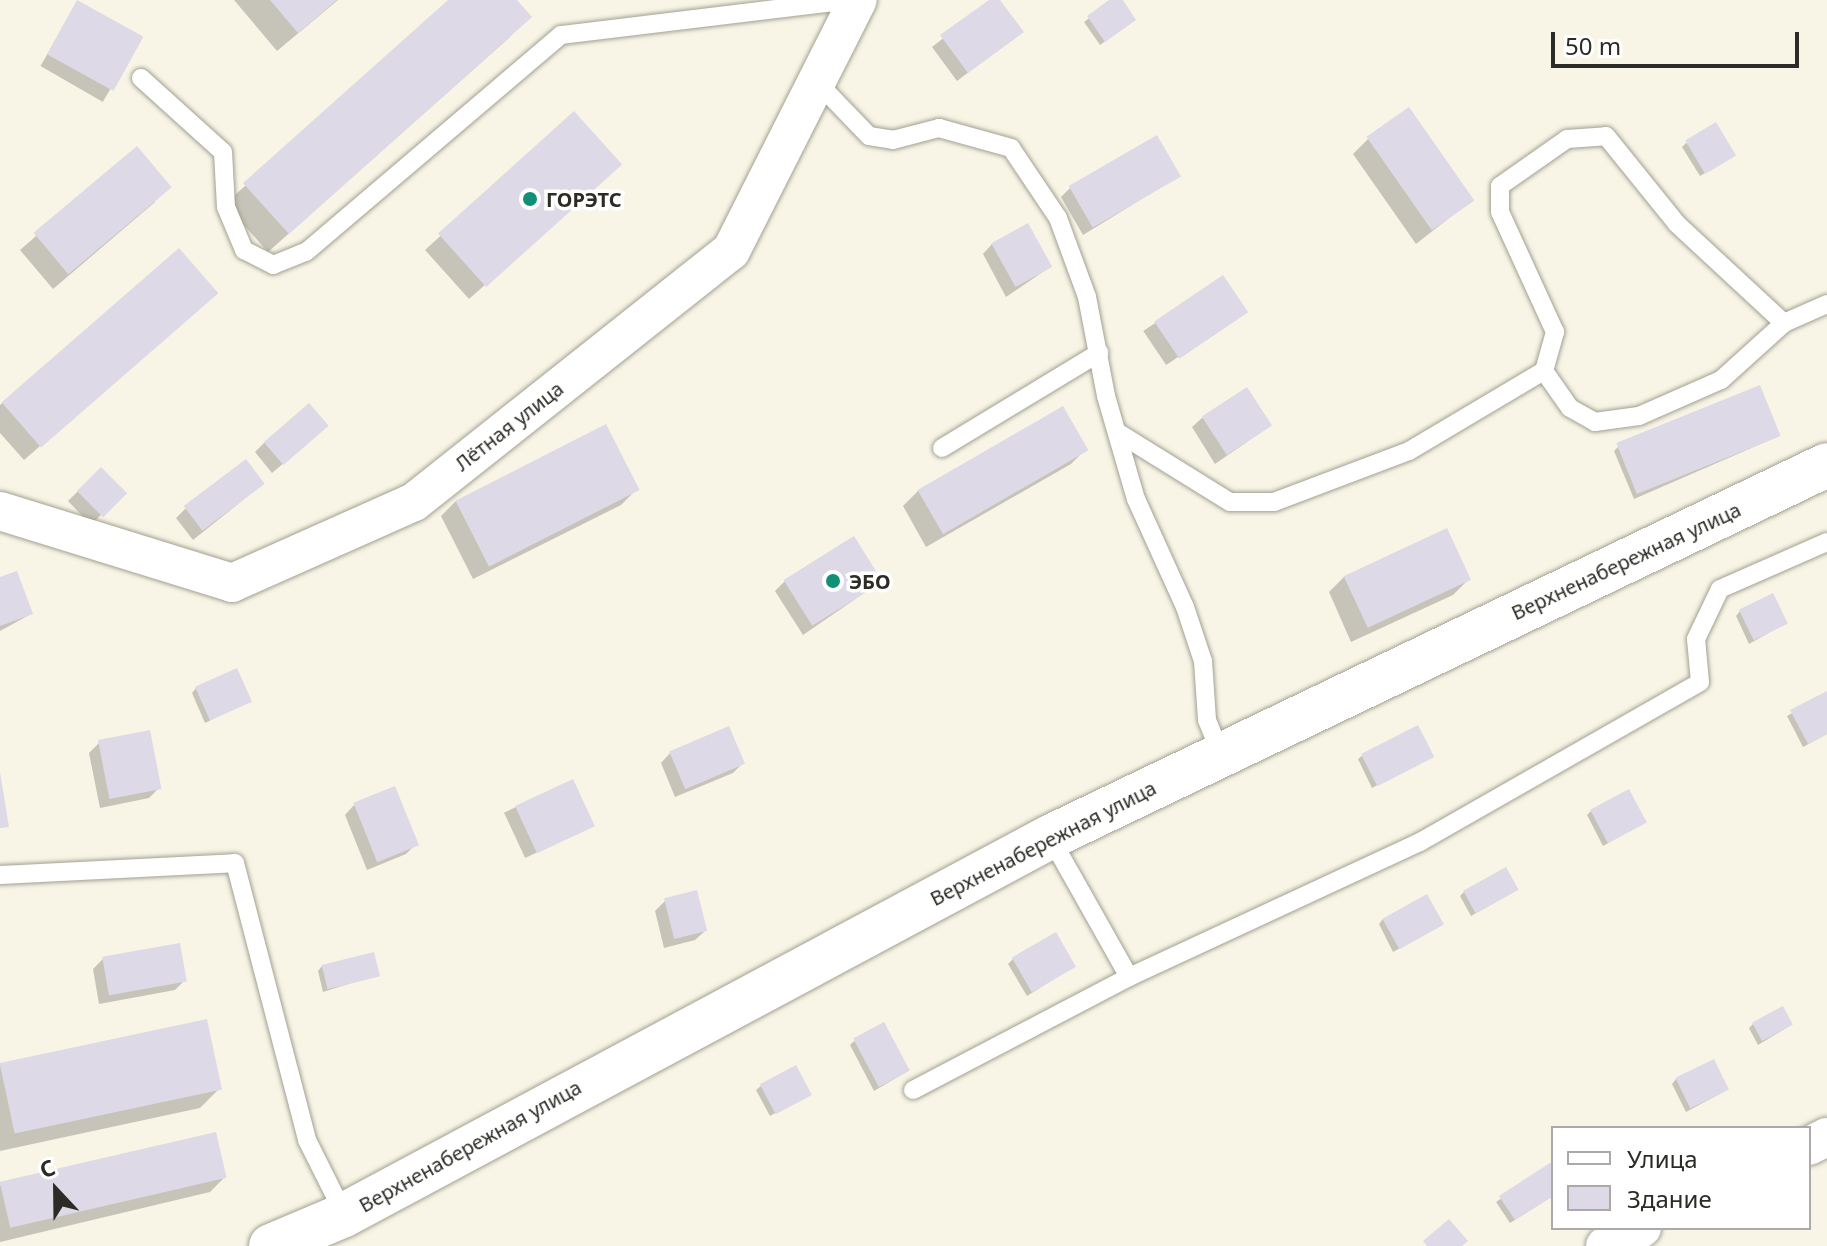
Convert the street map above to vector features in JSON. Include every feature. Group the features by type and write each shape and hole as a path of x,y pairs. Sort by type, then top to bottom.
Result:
{"street":[{"name":"Лётная улица","path":"0,511 232,583 414,502 731,251 855,0"},
{"name":"Верхненабережная улица","path":"271,1246 344,1215 1050,837 1827,465"},
{"path":"1605,1246 1638,1230"}],"lane":[{"path":"141,78 223,152 226,207 244,250 273,265 306,252 561,35 855,0"},
{"path":"817,82 869,136 893,140 939,128 1011,148 1076,255 1117,432 1136,499 1185,607 1203,661 1207,720 1221,754"},
{"path":"1117,432 1230,502 1274,502 1409,451 1544,371 1555,332 1500,212 1500,186 1567,139 1606,136 1677,224 1784,323"},
{"path":"1544,371 1570,408 1595,422 1639,416 1721,380 1784,323 1827,304"},
{"path":"942,448 1099,353"},
{"path":"913,1090 1129,977 1420,842 1700,682 1696,639 1720,589 1827,542"},
{"path":"1050,837 1129,977"},
{"path":"0,875 235,863 307,1140 344,1215"}],"building":[{"path":"77,0 143,37 113,91 47,54"},
{"path":"270,0 337,0 298,33"},
{"path":"448,0 517,0 532,17 289,234 243,183"},
{"path":"989,0 1000,0 1024,32 968,73 940,35"},
{"path":"1109,0 1123,0 1136,20 1105,42 1087,16"},
{"path":"1409,107 1474,200 1432,230 1366,137"},
{"name":"ГОРЭТС","path":"574,111 622,165 486,287 438,233"},
{"path":"1716,122 1736,155 1705,174 1685,141"},
{"path":"1157,135 1181,177 1093,228 1069,186"},
{"path":"137,146 172,187 68,274 34,233"},
{"path":"1028,223 1052,267 1016,287 991,243"},
{"path":"179,248 218,293 41,447 2,402"},
{"path":"1223,275 1248,312 1179,359 1154,321"},
{"path":"1760,385 1781,436 1637,494 1616,443"},
{"path":"1247,387 1272,426 1227,455 1202,416"},
{"path":"309,403 329,426 283,465 264,442"},
{"path":"1063,406 1088,450 943,534 918,490"},
{"path":"606,424 640,490 489,567 455,501"},
{"path":"246,459 265,484 202,531 184,506"},
{"path":"101,467 127,493 103,517 77,491"},
{"path":"1447,528 1471,580 1368,628 1344,576"},
{"name":"ЭБО","path":"854,536 883,582 812,626 784,580"},
{"path":"17,571 33,614 0,626 0,577"},
{"path":"1773,593 1788,624 1754,640 1739,610"},
{"path":"237,668 252,702 210,721 195,687"},
{"path":"1827,691 1827,734 1808,744 1790,710"},
{"path":"1418,725 1434,757 1377,786 1361,754"},
{"path":"729,726 745,764 685,789 669,751"},
{"path":"150,730 161,789 109,799 98,740"},
{"path":"0,772 9,827 0,828"},
{"path":"573,779 595,826 537,853 515,806"},
{"path":"395,786 419,845 377,862 353,803"},
{"path":"1629,789 1647,823 1608,843 1590,810"},
{"path":"1506,867 1519,890 1476,913 1463,891"},
{"path":"697,890 707,931 674,939 664,898"},
{"path":"1427,894 1444,925 1399,949 1382,919"},
{"path":"1056,932 1076,967 1032,992 1012,958"},
{"path":"180,943 187,981 109,995 102,957"},
{"path":"374,952 380,976 328,989 322,965"},
{"path":"1783,1006 1793,1025 1762,1041 1752,1022"},
{"path":"207,1019 222,1089 15,1134 0,1063"},
{"path":"884,1022 910,1071 879,1087 853,1038"},
{"path":"1714,1059 1729,1090 1690,1108 1675,1078"},
{"path":"796,1065 812,1095 776,1114 760,1084"},
{"path":"216,1132 227,1178 10,1228 0,1182"},
{"path":"1551,1162 1551,1197 1515,1220 1499,1196"},
{"path":"1449,1219 1468,1241 1462,1246 1427,1246 1423,1241"}],"place":[{"name":"ГОРЭТС","path":"530,199"},
{"name":"ЭБО","path":"833,581"}]}
